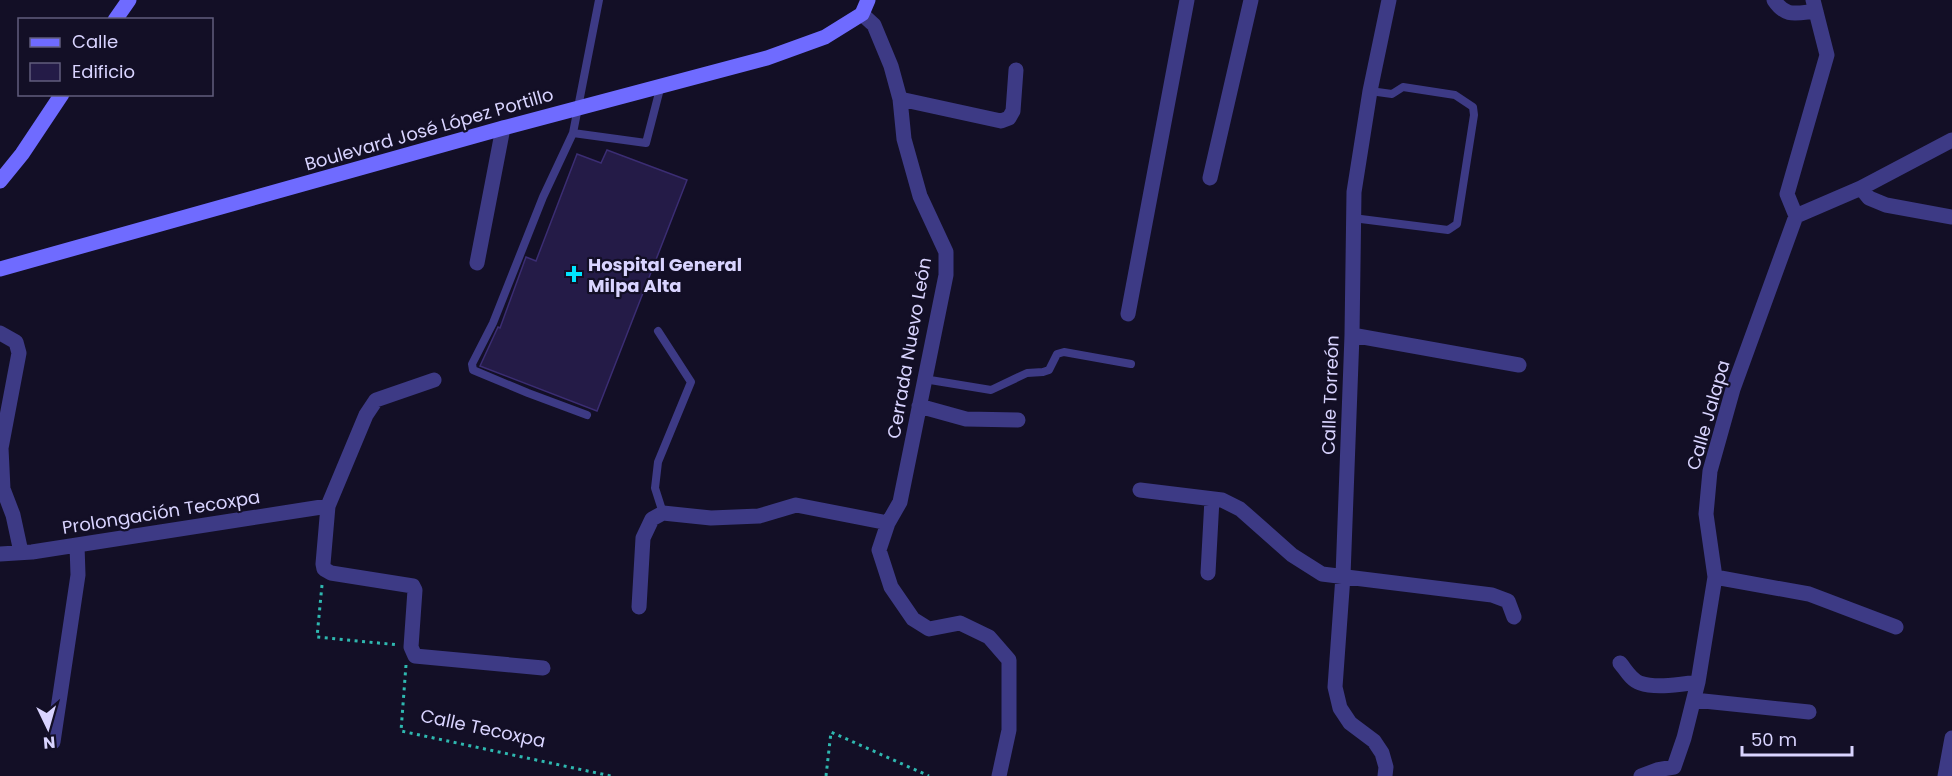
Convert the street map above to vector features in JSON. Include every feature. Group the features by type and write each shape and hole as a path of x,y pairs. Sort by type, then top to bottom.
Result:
{"main road":[{"path":"116,18 129,0"},
{"name":"Boulevard José López Portillo","path":"0,269 577,107 767,58 825,37 865,7"},
{"path":"0,181 22,154 61,96"}],"street":[{"path":"1128,314 1187,0"},
{"path":"1210,178 1251,0"},
{"name":"Calle Torreón","path":"1385,776 1386,767 1382,753 1374,741 1350,723 1340,708 1335,687 1343,576 1352,335 1354,192 1389,0"},
{"path":"1774,0 1786,13 1814,6 1827,56 1787,194 1796,216 1861,188 1952,140"},
{"name":"Cerrada Nuevo León","path":"865,7 891,66 900,99 904,139 920,196 946,252 946,275 900,502 888,523 879,550 891,587 913,619 929,629 960,623 989,637 1009,660 1009,730 999,776"},
{"path":"900,99 1001,121 1009,118 1013,111 1016,70"},
{"path":"477,263 502,128"},
{"path":"1861,188 1869,198 1886,205 1952,217"},
{"name":"Calle Jalapa","path":"1641,776 1657,770 1674,772 1684,738 1698,682 1714,577 1706,514 1710,471 1733,389 1796,216"},
{"path":"0,333 16,342 19,353 1,448 3,489 13,515 21,552"},
{"path":"1352,335 1519,364"},
{"path":"434,380 376,400 366,415 328,506 324,569 331,573 413,586 415,590 411,647 415,656 543,668"},
{"path":"919,406 966,419 1018,420"},
{"path":"1140,490 1222,500 1240,509 1292,555 1322,574 1492,595 1508,601 1514,617"},
{"path":"1208,573 1212,499"},
{"path":"639,607 643,538 652,519 663,513 711,518 759,516 796,505 888,523"},
{"name":"Prolongación Tecoxpa","path":"0,554 77,545 328,506"},
{"path":"53,742 78,575 77,545"},
{"path":"1714,577 1809,594 1896,627"},
{"path":"1620,663 1629,676 1639,683 1656,685 1698,682"},
{"path":"1694,700 1809,712"},
{"path":"1945,776 1952,738"}],"lane":[{"path":"588,415 473,370 472,364 494,323 543,197 573,133 600,0"},
{"path":"573,133 646,143 661,85"},
{"path":"1353,218 1448,230 1457,224 1474,115 1473,107 1455,95 1402,87 1392,94 1371,91"},
{"path":"658,331 690,382 658,462 655,488 663,513"},
{"path":"924,379 991,390 1027,373 1049,370 1057,354 1064,352 1131,364"}],"path":[{"path":"324,569 317,637 407,646"},
{"name":"Calle Tecoxpa","path":"406,656 401,730 611,776"},
{"path":"826,776 831,732 929,776"}],"building":[{"path":"607,150 687,180 597,411 480,366 498,327 500,328 526,257 536,261 577,154 601,163"}],"place":[{"name":"Hospital General Milpa Alta","path":"574,274"}]}
